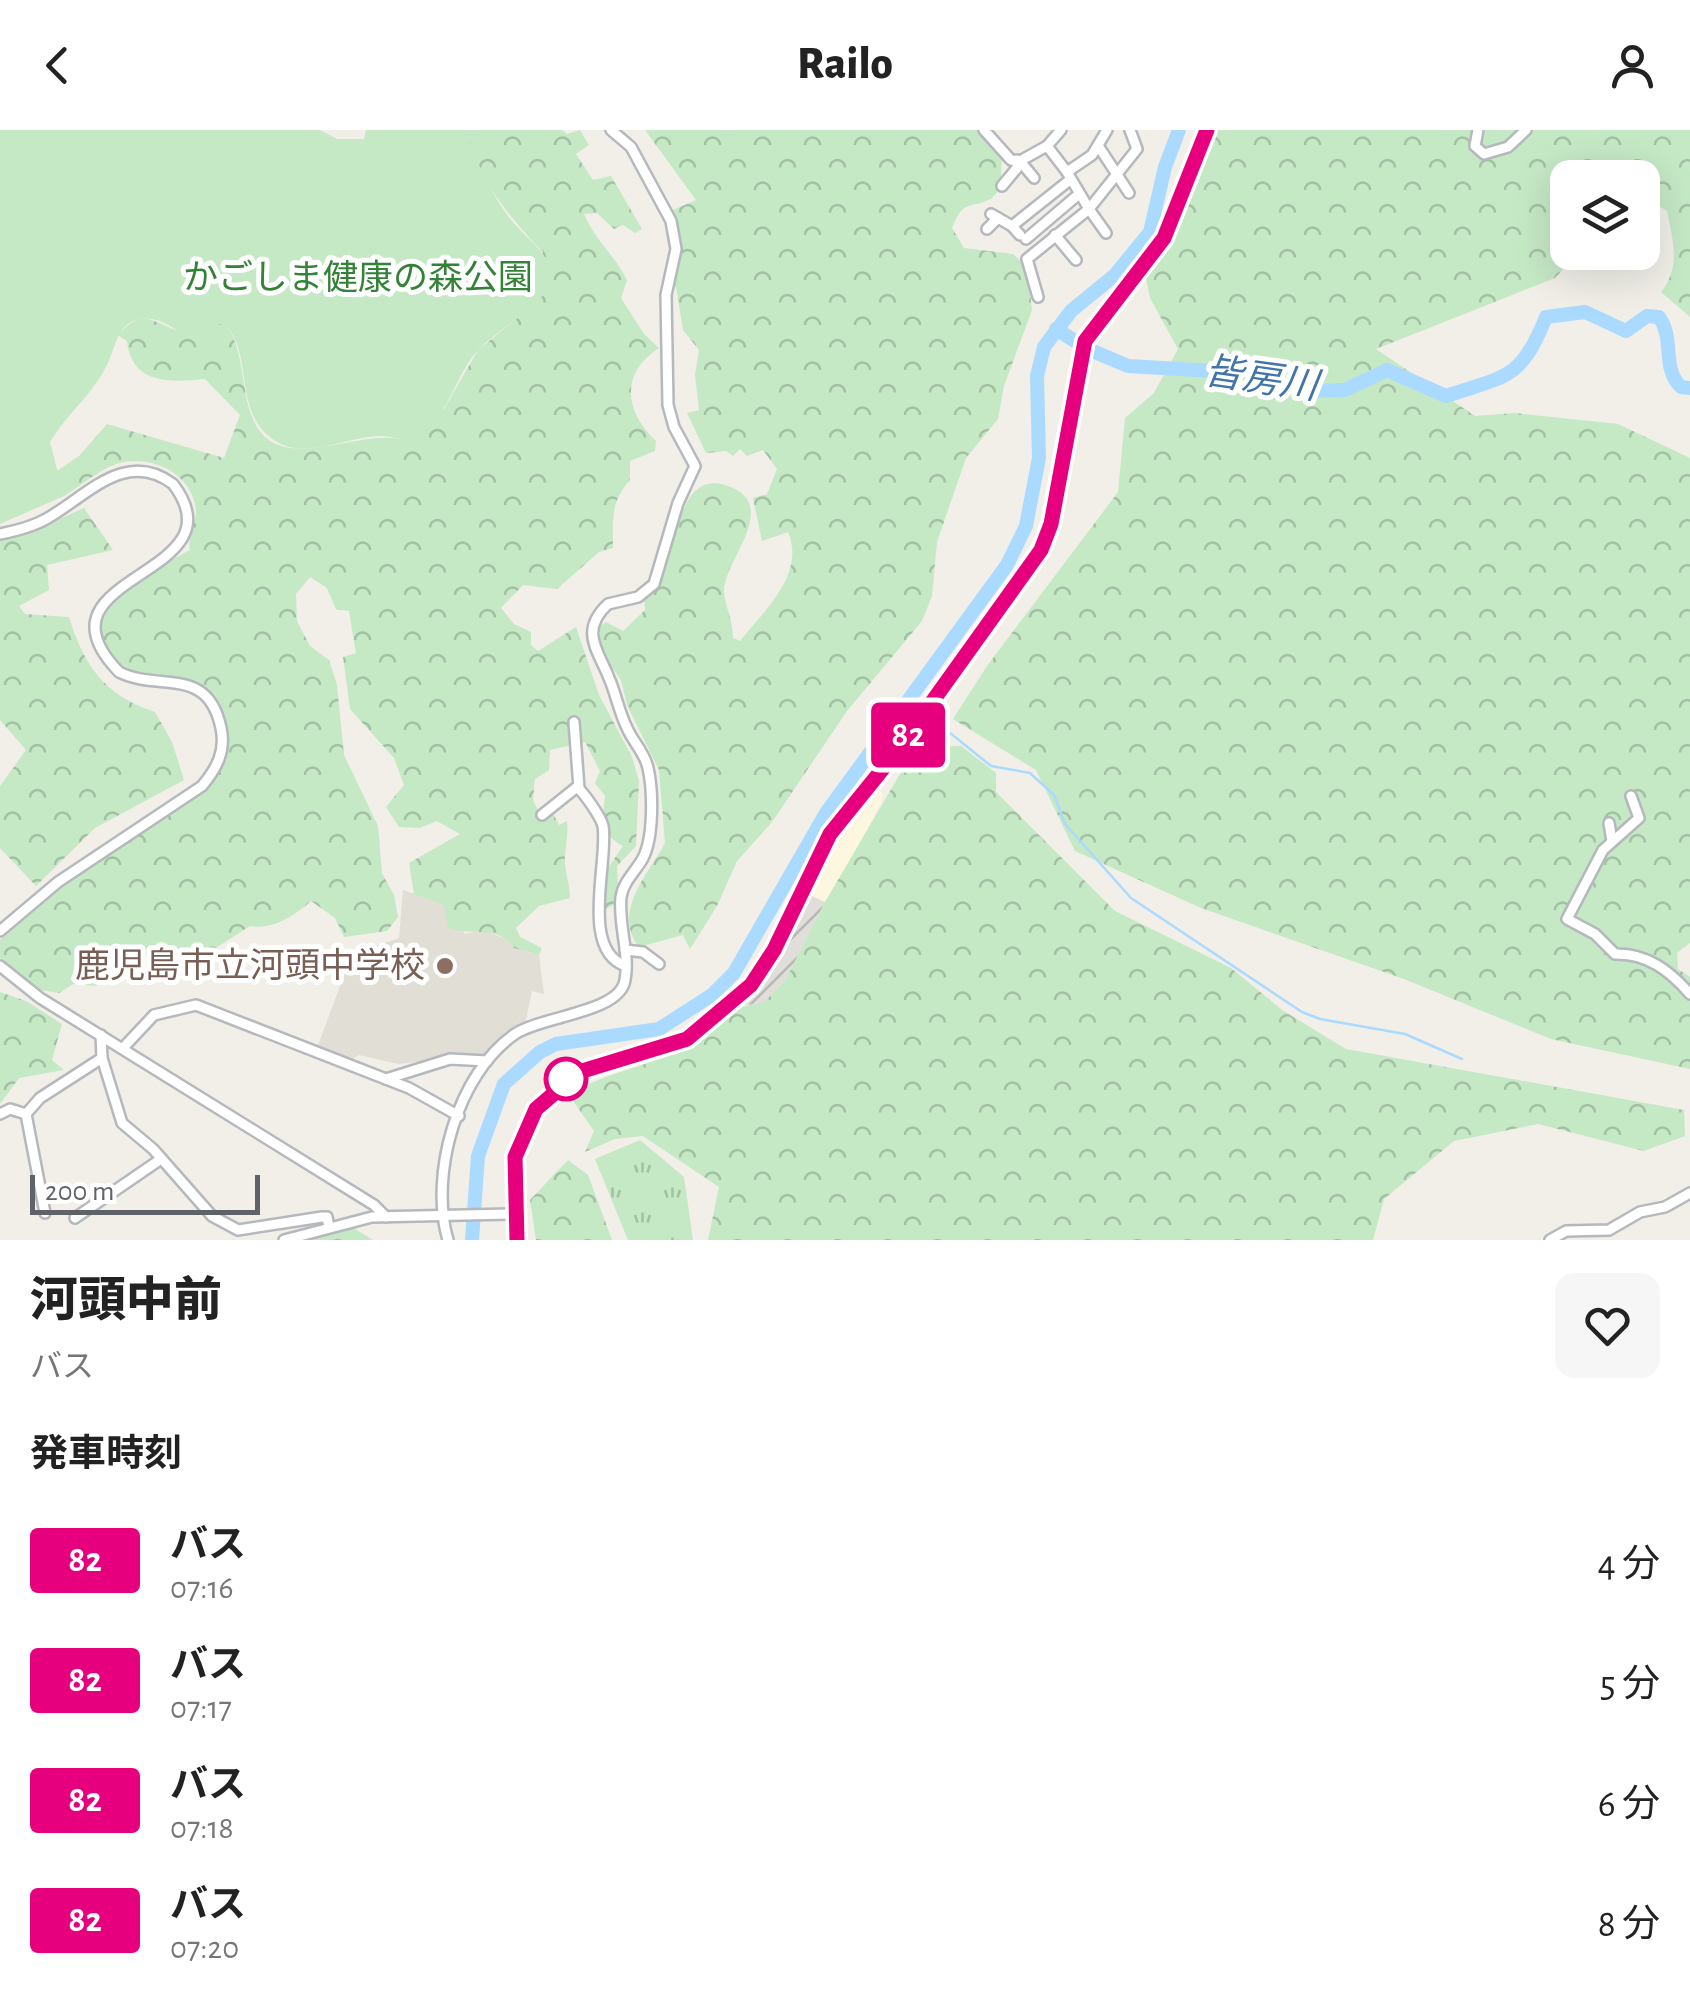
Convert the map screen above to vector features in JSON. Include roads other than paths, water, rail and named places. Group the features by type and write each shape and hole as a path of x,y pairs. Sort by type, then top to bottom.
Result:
{"highway":[{"path":"517,1240 515,1157 536,1109 579,1072 687,1039 751,985 774,950 830,834 894,755 1041,550 1051,524 1085,341 1164,238 1207,130"}],"street":[{"path":"448,1240 445,1170 458,1116 487,1061 510,1038 538,1021 609,1003 624,986 621,896 646,852 649,771 593,650 592,629 608,604 638,596 654,584 678,503 695,466 674,427 668,405 666,295 676,249 671,221 631,147 611,130"},
{"path":"984,130 1000,150 1018,160 1034,178"},
{"path":"1018,160 1048,146 1061,130"},
{"path":"1012,226 1099,147 1106,130"},
{"path":"1038,296 1027,258 1088,209 1117,174 1137,149 1130,130"},
{"path":"1478,130 1475,146 1484,154 1508,147 1526,130"},
{"path":"1048,146 1106,233"},
{"path":"1099,147 1129,194"},
{"path":"1002,186 1017,168 1018,160"},
{"path":"987,229 994,216 1023,237 1080,194"},
{"path":"1055,235 1076,260"},
{"path":"0,534 40,522 114,475 144,471 173,484 186,514 180,541 164,562 105,600 95,618 96,634 102,652 119,672 176,682 202,693 214,707 222,731 221,756 202,786 23,910 0,932"},
{"path":"574,722 579,788 603,828 598,864 600,931 610,956 626,966"},
{"path":"542,815 562,795 579,788"},
{"path":"1631,796 1639,818 1612,841 1567,920 1594,934 1615,954 1646,959 1664,968 1690,994"},
{"path":"1609,823 1612,841"},
{"path":"625,950 643,952 659,964"},
{"path":"0,966 16,982 374,1205 386,1218"},
{"path":"123,1048 154,1015 196,1004 386,1079 458,1116"},
{"path":"101,1035 102,1058 122,1123 161,1159 194,1200 226,1227 263,1227 322,1217 326,1217 329,1227"},
{"path":"26,1114 40,1098 102,1058"},
{"path":"386,1079 450,1059 487,1061"},
{"path":"0,1114 10,1109 26,1114"},
{"path":"26,1114 45,1214"},
{"path":"75,1218 161,1159"},
{"path":"1550,1240 1566,1231 1609,1230 1640,1212 1665,1206 1690,1193"},
{"path":"284,1240 329,1227 386,1218 514,1214"}],"waterway":[{"path":"472,1240 478,1156 504,1084 540,1052 556,1044 659,1029 712,995 734,973 826,813 1007,565 1026,526 1039,458 1037,376 1044,347 1071,311 1115,275 1150,232 1165,167 1179,130"},
{"name":"皆房川","path":"1088,349 1128,366 1247,373 1314,391 1345,390 1387,370 1446,396 1509,373 1528,353 1546,317 1585,312 1626,331 1647,316 1659,317 1664,325 1671,371 1681,387 1690,388"},
{"name":"皆房川","path":"1056,329 1078,343"},
{"path":"934,720 991,766 1030,773 1054,795 1065,824 1131,898 1302,1012 1320,1019 1405,1034 1462,1059"}],"place":[{"name":"鹿児島市立河頭中学校","path":"445,966"}],"park label":[{"name":"かごしま健康の森公園","path":"358,278"}]}
